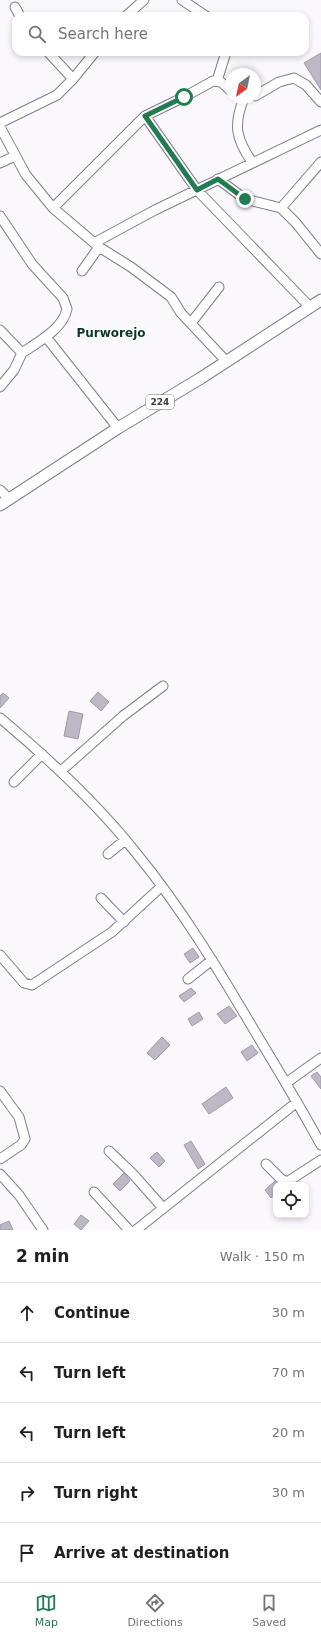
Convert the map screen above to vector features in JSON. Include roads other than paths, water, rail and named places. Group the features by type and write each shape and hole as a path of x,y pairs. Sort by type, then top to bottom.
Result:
{"main road":[{"name":"224","path":"5,502 118,428 321,300"}],"street":[{"path":"130,12 144,0"},
{"path":"182,0 200,12"},
{"path":"15,7 18,12"},
{"path":"52,56 73,79"},
{"path":"0,123 57,95 73,79 92,56"},
{"path":"217,80 225,56"},
{"path":"261,92 279,82 294,78 306,85 321,102"},
{"path":"53,208 145,116 184,97 211,81 217,80 225,86"},
{"path":"242,104 237,124 240,141 252,162"},
{"path":"145,116 197,190 310,308"},
{"path":"0,127 15,156 37,189 53,208 97,245 131,267 171,297 181,313 226,361"},
{"path":"82,270 97,245 115,230 252,162 321,130"},
{"path":"0,163 15,156"},
{"path":"281,208 321,162"},
{"path":"218,179 245,199 281,208 321,254"},
{"path":"0,216 32,264 66,304 67,308 64,317 46,337 22,353 14,370 0,388"},
{"path":"191,323 219,287"},
{"path":"0,330 22,353"},
{"path":"46,337 118,428"},
{"path":"0,490 5,502"},
{"path":"61,771 123,716 163,686"},
{"path":"0,718 61,771 125,840 162,886 212,960 286,1083 321,1145"},
{"path":"14,782 42,754"},
{"path":"108,854 125,840"},
{"path":"0,955 24,983 32,985 76,954 105,937 124,922 162,886"},
{"path":"100,898 124,922"},
{"path":"188,979 212,960"},
{"path":"286,1083 321,1058"},
{"path":"0,1091 19,1117 25,1139 21,1145 0,1159"},
{"path":"136,1230 297,1102"},
{"path":"109,1151 133,1174 162,1208"},
{"path":"266,1164 281,1179 287,1182 321,1160"},
{"path":"0,1174 19,1195 43,1230"},
{"path":"94,1192 129,1230"}],"district":[{"name":"Purworejo","path":"111,333"}]}
